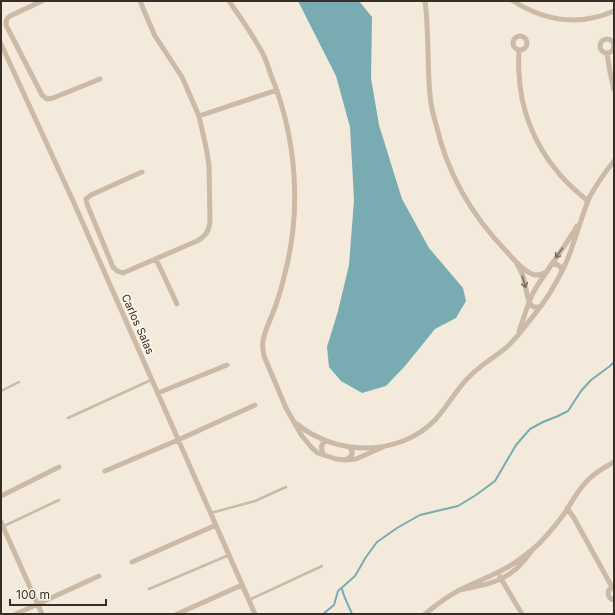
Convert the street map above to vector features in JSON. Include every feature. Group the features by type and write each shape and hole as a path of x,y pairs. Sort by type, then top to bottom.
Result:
{"street":[{"path":"42,1 7,18 6,25 42,95 47,99 53,98 100,79"},
{"path":"140,1 155,36 182,77 199,116 209,165 210,221 207,234 197,241 123,273 117,271 114,267 86,204 86,199 91,195 142,172"},
{"path":"229,1 249,29 263,54 278,90 286,122 295,174 294,213 288,263 279,297 265,333 262,346 264,356 286,408 302,436 318,453 346,460 356,459 411,437 435,420 465,380 505,348 541,306 552,290 562,271 573,245 580,220"},
{"path":"425,1 432,112 444,153 453,175 468,203 487,231 517,263 534,275 546,272"},
{"path":"513,1 528,10 559,20 592,18 614,11"},
{"name":"Carlos Salas","path":"1,44 74,203 254,614"},
{"path":"519,50 521,93 526,114 534,135 544,154 557,171 588,201"},
{"path":"607,53 614,90"},
{"path":"199,116 278,90"},
{"path":"516,337 529,302 535,291 546,272 568,241 580,220 588,201 614,161"},
{"path":"156,259 177,304"},
{"path":"517,263 529,302 537,308 541,306"},
{"path":"551,265 558,265 562,271"},
{"path":"158,393 227,365"},
{"path":"105,471 255,405"},
{"path":"295,422 305,430 325,441 349,447 383,447"},
{"path":"324,455 321,446 325,441"},
{"path":"346,460 351,457 352,454 349,447"},
{"path":"425,614 445,598 497,573 524,557 548,534 577,492 588,479 600,469 614,462"},
{"path":"1,496 59,467"},
{"path":"567,508 613,587 609,590 608,594 610,598 614,600"},
{"path":"2,524 42,614"},
{"path":"132,562 216,525"},
{"path":"459,590 490,583 512,573 533,549"},
{"path":"497,573 522,614"},
{"path":"16,614 99,576"},
{"path":"177,614 242,585"}],"lane":[{"path":"68,418 152,380"},
{"path":"1,391 19,382"},
{"path":"210,513 255,500 286,487"},
{"path":"2,524 59,500"},
{"path":"149,589 229,555"},
{"path":"249,600 322,566"}],"water":[{"path":"298,1 359,1 372,17 371,78 379,125 402,199 429,248 463,288 466,301 456,318 435,329 405,366 386,386 362,393 341,381 329,367 327,347 338,311 349,265 354,200 350,127 336,76"}],"waterway":[{"path":"323,614 334,605 338,591 355,576 377,542 397,528 420,515 458,506 495,481 516,445 530,429 568,411 581,391 591,380 614,362"},
{"path":"342,589 352,614"}]}
